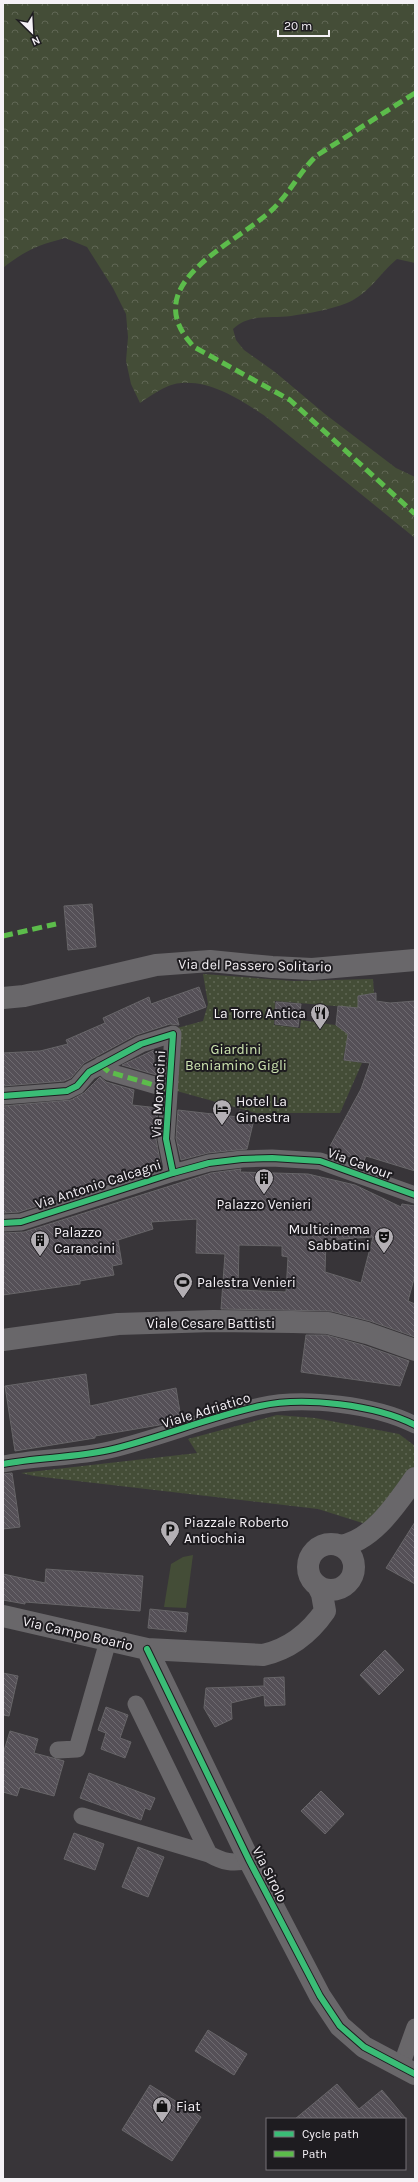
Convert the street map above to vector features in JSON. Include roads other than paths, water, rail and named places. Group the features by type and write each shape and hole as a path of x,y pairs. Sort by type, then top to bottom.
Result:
{"street":[{"name":"Via del Passero Solitario","path":"3,998 32,995 156,964 210,961 272,968 312,969 415,960"},
{"name":"Via Moroncini","path":"3,1096 67,1092 77,1086 89,1072 101,1065 140,1044 173,1034 168,1089 166,1139 173,1172"},
{"path":"101,1065 109,1072 168,1089"},
{"name":"Via Antonio Calcagni","path":"3,1223 21,1222 173,1172 209,1163 272,1158"},
{"name":"Via Cavour","path":"272,1158 320,1161 415,1195"},
{"name":"Viale Cesare Battisti","path":"3,1340 118,1324 213,1320 328,1323 367,1333 415,1350"},
{"name":"Viale Adriatico","path":"3,1464 106,1450 147,1440 204,1421 262,1405 314,1402 351,1406 389,1414 415,1425"},
{"path":"346,1552 367,1534 410,1484"},
{"path":"333,1544 346,1552 354,1565 352,1576 343,1586 331,1590 318,1586 309,1575 308,1561 311,1555 321,1546 333,1544"},
{"name":"Via Campo Boario","path":"3,1616 147,1649 239,1655 263,1655 278,1652 303,1636 314,1626 325,1611 322,1594 318,1586"},
{"path":"58,1750 76,1749 108,1641"},
{"name":"Via Sirolo","path":"147,1649 249,1860 320,1996 340,2026 364,2047 408,2070"},
{"path":"136,1704 209,1854"},
{"path":"82,1816 209,1854 223,1862 238,1863 249,1860"},
{"path":"408,2070 415,2027"}],"place":[{"name":"La Torre Antica","path":"320,1030"},
{"name":"Hotel La Ginestra","path":"222,1126"},
{"name":"Palazzo Venieri","path":"264,1195"},
{"name":"Multicinema Sabbatini","path":"384,1254"},
{"name":"Palazzo Carancini","path":"40,1257"},
{"name":"Palestra Venieri","path":"183,1299"},
{"name":"Piazzale Roberto Antiochia","path":"170,1547"},
{"name":"Fiat","path":"162,2123"}],"park label":[{"name":"Giardini Beniamino Gigli","path":"236,1058"}]}
